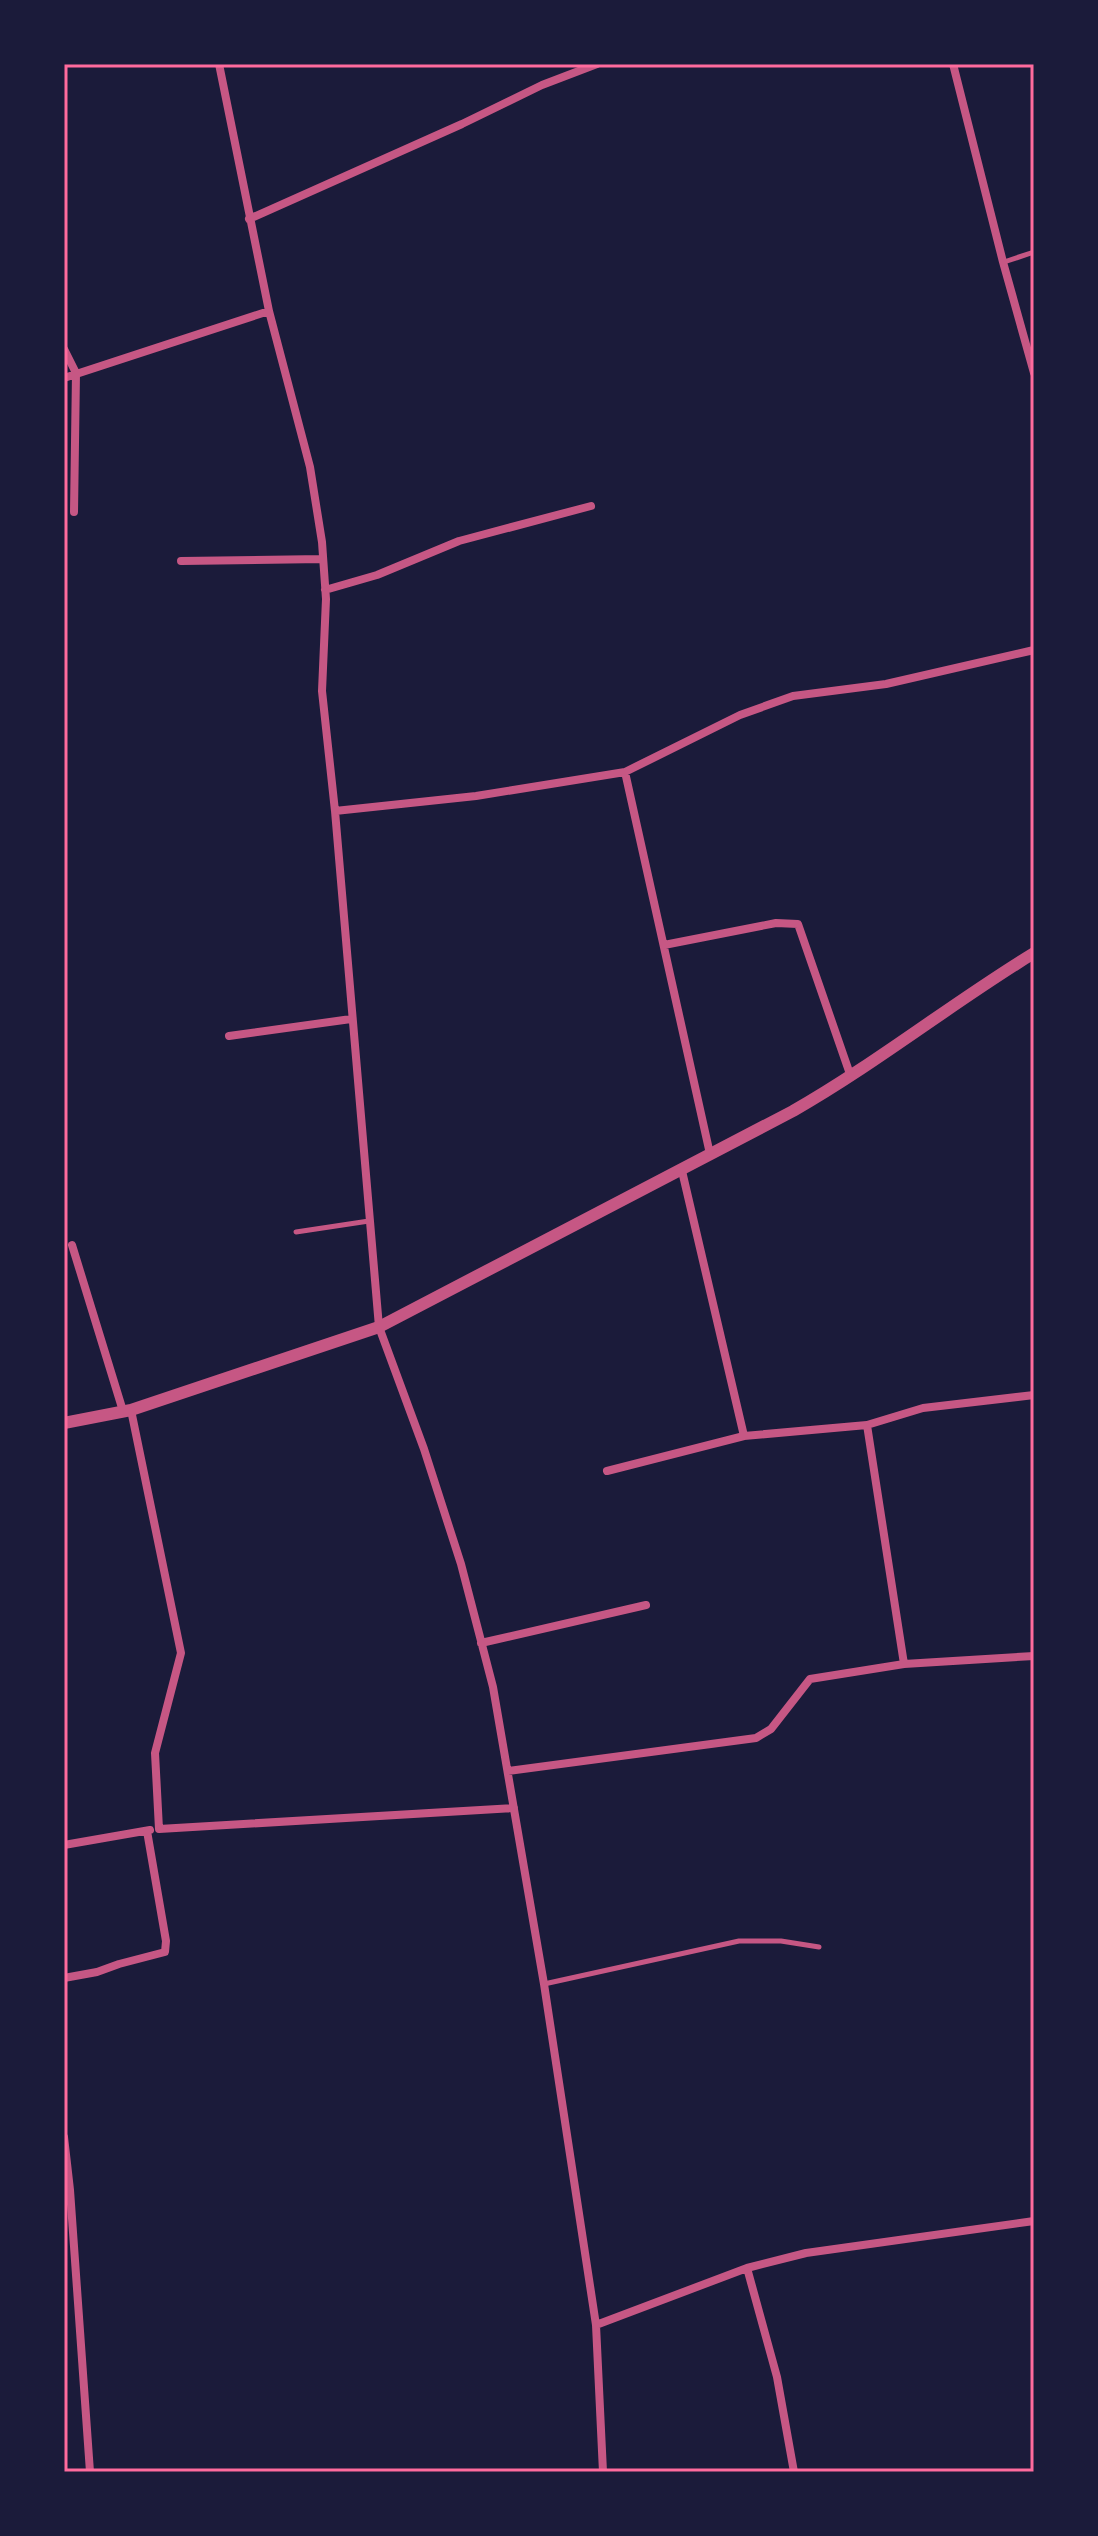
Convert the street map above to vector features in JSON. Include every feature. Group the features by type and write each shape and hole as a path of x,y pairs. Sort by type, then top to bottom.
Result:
{"street":[{"path":"219,64 269,311 310,467 323,559 322,691 379,1327 424,1449 461,1564 493,1687 544,1984 596,2325 603,2472"},
{"path":"249,219 425,142 542,85 597,64"},
{"path":"953,64 1034,373"},
{"path":"64,378 269,311"},
{"path":"64,349 76,373 74,512"},
{"path":"325,590 377,575 459,541 591,506"},
{"path":"181,561 323,559"},
{"path":"335,811 476,796 625,772 740,715 793,696 886,684 1034,650"},
{"path":"625,772 710,1154"},
{"path":"664,945 776,923 798,924 851,1078"},
{"path":"64,1423 127,1410 379,1327 682,1171 851,1078 996,976 1034,953"},
{"path":"229,1036 351,1019"},
{"path":"682,1171 744,1436"},
{"path":"72,1245 127,1410 181,1653 155,1753 159,1829"},
{"path":"607,1471 744,1436 867,1425 923,1408 1034,1395"},
{"path":"867,1425 904,1664"},
{"path":"481,1643 646,1605"},
{"path":"508,1771 756,1738 771,1729 810,1679 904,1664 1034,1656"},
{"path":"64,1845 159,1829 514,1808"},
{"path":"64,1978 97,1972 165,1952 167,1947 147,1831"},
{"path":"64,2137 90,2472"},
{"path":"596,2325 747,2268 806,2253 1034,2221"},
{"path":"747,2268 777,2377 794,2472"}],"lane":[{"path":"1003,262 1034,252"},
{"path":"296,1232 369,1221"},
{"path":"544,1984 739,1941 781,1941 819,1947"}]}
